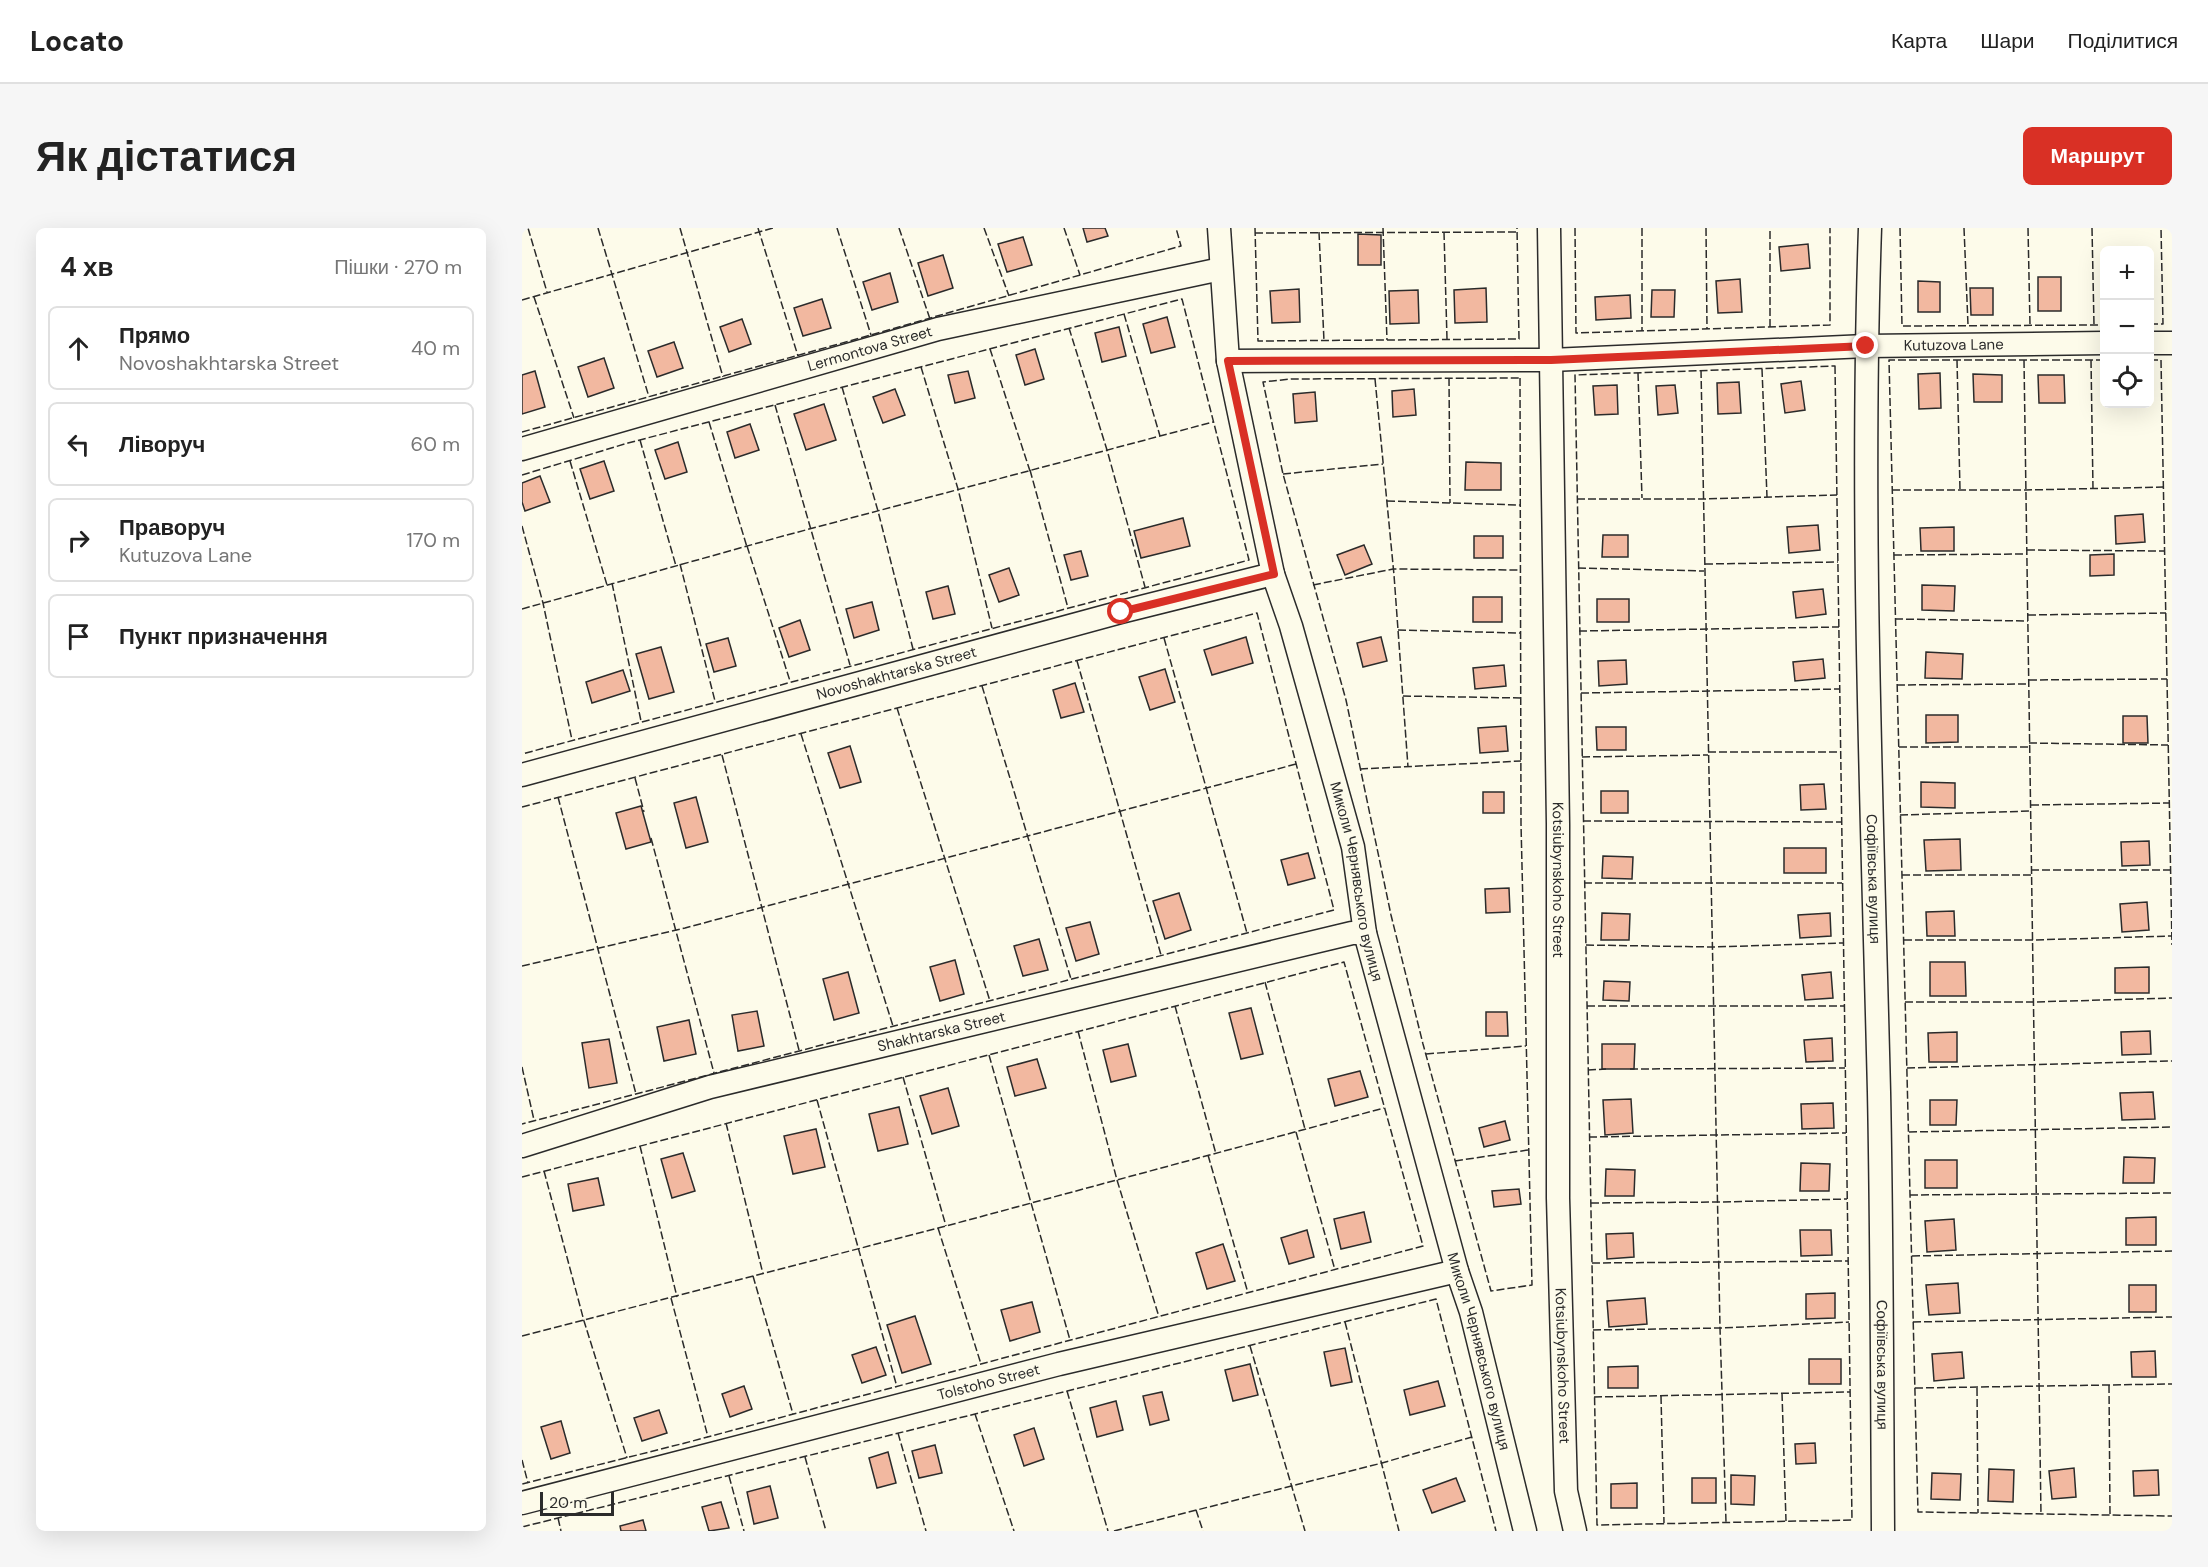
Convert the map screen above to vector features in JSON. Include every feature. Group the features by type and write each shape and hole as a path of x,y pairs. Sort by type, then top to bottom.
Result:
{"street":[{"name":"Миколи Чернявського вулиця","path":"1219,228 1228,361 1274,574 1291,626 1353,847 1365,933 1457,1271 1471,1312 1525,1531"},
{"name":"Kotsiubynskoho Street","path":"1549,228 1558,824 1558,1198 1566,1491 1575,1531"},
{"name":"Софіївська вулиця","path":"1870,228 1866,346 1869,702 1879,1097 1883,1531"},
{"name":"Lermontova Street","path":"522,449 938,329 1221,269"},
{"path":"2154,343 2172,342"},
{"name":"Kutuzova Lane","path":"1228,361 1551,360 1866,346 2100,343"},
{"name":"Novoshakhtarska Street","path":"522,775 1121,612 1274,574"},
{"name":"Shakhtarska Street","path":"522,1146 710,1087 1352,933 1365,933"},
{"name":"Tolstoho Street","path":"522,1503 1059,1364 1457,1271"}],"building":[{"path":"1083,228 1105,228 1108,236 1087,242"},
{"path":"1358,234 1381,235 1381,265 1358,265"},
{"path":"1023,237 1032,265 1007,272 998,244"},
{"path":"1808,244 1810,268 1781,271 1779,247"},
{"path":"943,255 953,288 928,296 918,263"},
{"path":"890,273 898,302 872,310 863,282"},
{"path":"2038,277 2061,277 2061,311 2038,311"},
{"path":"1740,279 1742,312 1718,313 1716,281"},
{"path":"1918,281 1940,282 1940,312 1918,312"},
{"path":"1486,288 1487,322 1455,323 1454,290"},
{"path":"1970,288 1993,288 1993,315 1971,315"},
{"path":"1299,289 1300,322 1272,323 1270,291"},
{"path":"1418,290 1419,323 1390,324 1389,291"},
{"path":"1652,290 1675,290 1674,317 1651,317"},
{"path":"1630,295 1631,318 1596,320 1595,297"},
{"path":"822,299 831,328 803,336 794,308"},
{"path":"1167,317 1175,347 1151,353 1143,324"},
{"path":"742,319 751,344 729,352 720,327"},
{"path":"1119,327 1126,356 1102,362 1095,333"},
{"path":"674,342 683,368 657,377 648,351"},
{"path":"1035,349 1044,379 1025,385 1016,355"},
{"path":"604,358 614,388 588,397 578,367"},
{"path":"535,371 545,407 522,414 522,375"},
{"path":"968,371 975,398 955,403 948,375"},
{"path":"1940,373 1941,408 1919,409 1918,374"},
{"path":"1973,374 2002,375 2002,402 1974,402"},
{"path":"2038,375 2064,375 2065,403 2039,403"},
{"path":"1801,381 1805,410 1785,413 1781,384"},
{"path":"1739,382 1741,413 1718,414 1717,383"},
{"path":"1617,385 1618,414 1595,415 1593,386"},
{"path":"1675,385 1678,413 1658,415 1656,386"},
{"path":"895,389 905,415 883,423 873,397"},
{"path":"1414,389 1416,415 1393,417 1392,391"},
{"path":"1315,392 1317,421 1295,423 1293,394"},
{"path":"824,404 836,440 806,450 794,414"},
{"path":"750,424 759,450 735,458 727,432"},
{"path":"678,442 687,472 665,479 655,450"},
{"path":"604,461 614,491 590,499 580,469"},
{"path":"1466,462 1501,463 1501,490 1465,490"},
{"path":"540,476 550,502 525,511 522,502 522,483"},
{"path":"2143,514 2145,542 2116,544 2115,516"},
{"path":"1183,518 1190,546 1141,558 1134,531"},
{"path":"1818,525 1820,550 1789,553 1787,527"},
{"path":"1954,527 1954,551 1921,551 1920,528"},
{"path":"1603,535 1628,535 1628,557 1602,557"},
{"path":"1474,536 1503,536 1503,558 1474,558"},
{"path":"1364,545 1372,564 1345,575 1337,555"},
{"path":"1081,551 1088,576 1071,580 1064,555"},
{"path":"2114,554 2114,575 2090,576 2090,555"},
{"path":"1009,568 1019,595 999,602 989,575"},
{"path":"1922,585 1955,586 1954,611 1922,610"},
{"path":"948,586 955,614 933,619 926,592"},
{"path":"1823,589 1826,614 1796,618 1793,592"},
{"path":"1473,597 1502,597 1502,622 1473,622"},
{"path":"1597,599 1629,599 1629,622 1597,622"},
{"path":"872,602 879,630 854,638 846,609"},
{"path":"800,620 810,650 789,657 779,628"},
{"path":"1246,637 1253,663 1212,675 1204,650"},
{"path":"1381,637 1387,661 1363,667 1357,643"},
{"path":"728,638 736,666 714,672 706,644"},
{"path":"661,647 674,692 649,699 636,654"},
{"path":"1926,652 1963,654 1962,679 1925,678"},
{"path":"1823,659 1825,678 1795,681 1793,662"},
{"path":"1626,660 1627,684 1599,686 1598,661"},
{"path":"1504,665 1506,686 1475,689 1473,668"},
{"path":"1165,669 1175,702 1150,710 1139,677"},
{"path":"623,670 630,691 592,703 586,682"},
{"path":"1075,683 1084,712 1061,718 1053,690"},
{"path":"1926,715 1958,715 1958,742 1926,743"},
{"path":"2123,716 2147,716 2148,743 2123,743"},
{"path":"1506,726 1508,751 1480,753 1478,728"},
{"path":"1596,727 1626,727 1626,750 1597,750"},
{"path":"850,746 861,782 840,788 828,753"},
{"path":"1921,782 1955,783 1955,808 1921,807"},
{"path":"1824,784 1826,809 1801,810 1800,785"},
{"path":"1601,791 1628,791 1628,813 1601,813"},
{"path":"1483,792 1504,792 1504,813 1483,813"},
{"path":"696,797 708,842 686,848 674,803"},
{"path":"641,806 651,842 626,849 616,813"},
{"path":"1960,839 1961,870 1926,871 1924,840"},
{"path":"2149,841 2150,865 2122,866 2121,842"},
{"path":"1784,848 1826,848 1826,873 1784,873"},
{"path":"1308,853 1315,878 1288,885 1281,860"},
{"path":"1603,856 1633,857 1632,879 1602,878"},
{"path":"1509,888 1510,912 1486,913 1485,889"},
{"path":"1179,893 1191,930 1165,939 1153,901"},
{"path":"2147,902 2149,930 2122,932 2120,904"},
{"path":"1954,911 1955,936 1927,936 1926,912"},
{"path":"1602,913 1630,914 1629,940 1601,940"},
{"path":"1830,913 1831,936 1800,938 1798,915"},
{"path":"1090,922 1099,954 1076,961 1066,928"},
{"path":"1039,939 1048,970 1023,976 1014,946"},
{"path":"955,960 964,994 940,1001 930,967"},
{"path":"1930,962 1965,962 1966,996 1930,996"},
{"path":"2149,967 2149,993 2115,993 2115,968"},
{"path":"848,972 859,1013 834,1020 823,979"},
{"path":"1831,972 1833,998 1805,1000 1802,975"},
{"path":"1604,981 1630,982 1629,1001 1603,1000"},
{"path":"1251,1008 1263,1054 1241,1059 1229,1013"},
{"path":"757,1011 764,1046 738,1051 732,1015"},
{"path":"1486,1012 1507,1012 1508,1036 1486,1036"},
{"path":"689,1020 696,1054 664,1061 657,1027"},
{"path":"2150,1031 2151,1054 2122,1055 2121,1032"},
{"path":"1957,1032 1957,1062 1929,1062 1928,1033"},
{"path":"1832,1038 1833,1061 1806,1062 1804,1040"},
{"path":"609,1039 617,1083 589,1088 582,1043"},
{"path":"1128,1044 1136,1076 1111,1082 1103,1050"},
{"path":"1602,1044 1635,1044 1634,1069 1602,1069"},
{"path":"1037,1059 1046,1088 1015,1096 1007,1067"},
{"path":"1360,1071 1368,1097 1335,1106 1328,1079"},
{"path":"948,1088 959,1126 932,1134 920,1096"},
{"path":"2153,1092 2155,1119 2122,1120 2120,1093"},
{"path":"1631,1099 1633,1133 1605,1135 1603,1100"},
{"path":"1930,1100 1957,1100 1956,1125 1930,1125"},
{"path":"1833,1103 1834,1128 1802,1129 1801,1104"},
{"path":"899,1107 908,1144 878,1151 869,1114"},
{"path":"1505,1121 1510,1140 1484,1147 1479,1128"},
{"path":"816,1129 825,1167 793,1174 784,1136"},
{"path":"683,1153 695,1191 672,1198 661,1159"},
{"path":"2124,1157 2155,1158 2154,1183 2123,1183"},
{"path":"1925,1160 1957,1160 1957,1188 1925,1188"},
{"path":"1801,1163 1830,1164 1829,1191 1800,1191"},
{"path":"1606,1169 1635,1170 1634,1196 1605,1196"},
{"path":"598,1178 604,1205 573,1211 568,1184"},
{"path":"1519,1189 1521,1204 1494,1207 1492,1191"},
{"path":"1364,1212 1371,1242 1341,1249 1334,1219"},
{"path":"2156,1217 2156,1245 2126,1245 2126,1218"},
{"path":"1954,1219 1956,1250 1927,1252 1925,1221"},
{"path":"1307,1230 1314,1257 1289,1264 1281,1238"},
{"path":"1800,1230 1831,1230 1832,1255 1801,1256"},
{"path":"1633,1233 1634,1257 1607,1259 1606,1234"},
{"path":"1223,1244 1235,1281 1207,1289 1196,1253"},
{"path":"1958,1283 1960,1313 1929,1315 1926,1285"},
{"path":"2129,1285 2156,1285 2156,1312 2129,1312"},
{"path":"1835,1293 1835,1318 1806,1319 1806,1294"},
{"path":"1645,1298 1647,1324 1609,1327 1607,1301"},
{"path":"1032,1302 1040,1332 1010,1341 1001,1310"},
{"path":"915,1316 931,1364 902,1373 887,1325"},
{"path":"876,1347 886,1375 862,1383 852,1355"},
{"path":"1345,1348 1352,1382 1331,1386 1324,1352"},
{"path":"2155,1351 2156,1377 2132,1377 2131,1352"},
{"path":"1962,1352 1964,1378 1934,1381 1932,1354"},
{"path":"1809,1359 1841,1359 1841,1384 1809,1384"},
{"path":"1250,1364 1258,1395 1233,1401 1225,1370"},
{"path":"1638,1366 1638,1388 1608,1388 1608,1367"},
{"path":"1438,1381 1445,1406 1410,1415 1404,1390"},
{"path":"744,1386 752,1409 730,1417 722,1394"},
{"path":"1162,1392 1169,1420 1150,1425 1143,1396"},
{"path":"1116,1401 1123,1430 1097,1437 1090,1408"},
{"path":"659,1410 667,1433 642,1441 634,1418"},
{"path":"561,1421 570,1453 551,1459 541,1427"},
{"path":"1034,1428 1044,1459 1024,1466 1014,1435"},
{"path":"1815,1443 1816,1463 1796,1464 1795,1444"},
{"path":"935,1445 942,1473 919,1478 912,1451"},
{"path":"888,1452 896,1483 877,1488 869,1458"},
{"path":"2074,1468 2076,1497 2052,1499 2049,1471"},
{"path":"1989,1469 2014,1470 2013,1502 1988,1501"},
{"path":"2158,1470 2159,1495 2134,1496 2133,1471"},
{"path":"1932,1473 1961,1474 1960,1500 1931,1499"},
{"path":"1731,1475 1755,1476 1754,1505 1731,1504"},
{"path":"1456,1478 1465,1501 1432,1513 1423,1490"},
{"path":"1692,1478 1716,1478 1716,1503 1692,1503"},
{"path":"1637,1483 1637,1508 1611,1508 1611,1484"},
{"path":"770,1486 778,1518 754,1524 747,1492"},
{"path":"721,1502 729,1528 709,1531 702,1507"},
{"path":"643,1520 646,1531 621,1531 620,1526"}],"fence":[{"path":"528,228 547,292"},
{"path":"598,228 649,397"},
{"path":"680,228 723,377"},
{"path":"758,228 798,356"},
{"path":"522,300 773,228"},
{"path":"837,228 871,335"},
{"path":"899,228 930,319"},
{"path":"984,228 1009,296"},
{"path":"1064,228 1080,275"},
{"path":"522,432 1181,246 1176,228"},
{"path":"1255,228 1258,341 1519,339 1517,228"},
{"path":"1383,228 1387,340"},
{"path":"1575,228 1576,333 1830,325 1830,228"},
{"path":"1642,228 1642,331"},
{"path":"1706,228 1707,329"},
{"path":"1770,228 1770,327"},
{"path":"1900,228 1902,326 2100,325"},
{"path":"1964,228 1968,325"},
{"path":"2028,228 2030,325"},
{"path":"2092,228 2094,325"},
{"path":"2154,324 2163,324 2161,228"},
{"path":"1319,232 1324,341"},
{"path":"1444,232 1447,339"},
{"path":"1255,233 1517,232"},
{"path":"534,297 574,418"},
{"path":"522,475 628,443 1182,299 1249,560 522,754"},
{"path":"1124,314 1160,436"},
{"path":"1069,328 1107,450 1145,587"},
{"path":"990,349 1030,471"},
{"path":"2100,360 1889,360 1918,1512 2172,1516"},
{"path":"1957,360 1960,490"},
{"path":"2024,360 2041,1515"},
{"path":"2091,360 2093,489"},
{"path":"2154,360 2161,360 2172,945"},
{"path":"1835,366 1852,1520 1597,1525 1575,375 1835,366"},
{"path":"921,367 958,489 992,628"},
{"path":"1762,369 1767,497"},
{"path":"1701,370 1726,1522"},
{"path":"1638,373 1642,498"},
{"path":"1449,378 1450,503"},
{"path":"1520,378 1521,824 1532,1285 1491,1291 1423,1044 1391,915 1346,700 1283,474 1263,382 1291,379 1520,378"},
{"path":"1375,379 1394,575 1408,767"},
{"path":"842,387 878,511 913,649"},
{"path":"775,405 850,665"},
{"path":"709,422 747,547"},
{"path":"522,609 783,536 1213,422"},
{"path":"640,440 676,566"},
{"path":"570,461 607,585"},
{"path":"1283,474 1383,464"},
{"path":"1030,470 1068,608"},
{"path":"1892,490 2163,487"},
{"path":"1577,499 1703,499 1837,495"},
{"path":"1387,501 1520,505"},
{"path":"522,526 543,603 572,740"},
{"path":"747,546 790,681"},
{"path":"2027,550 2165,551"},
{"path":"1894,555 2027,554"},
{"path":"1705,564 1838,562"},
{"path":"680,564 715,701"},
{"path":"1578,568 1704,571"},
{"path":"1313,585 1393,569 1520,570"},
{"path":"612,583 641,721"},
{"path":"522,807 1257,613 1334,910 522,1124"},
{"path":"2028,615 2166,613"},
{"path":"1895,619 2028,621"},
{"path":"1579,631 1839,627"},
{"path":"1398,630 1520,633"},
{"path":"1164,638 1247,933"},
{"path":"1077,661 1161,955"},
{"path":"2029,680 2167,679"},
{"path":"1897,685 2029,684"},
{"path":"982,686 1071,979"},
{"path":"1581,693 1840,689"},
{"path":"1403,696 1521,698"},
{"path":"897,708 990,1001"},
{"path":"801,734 893,1026"},
{"path":"2029,743 2168,745"},
{"path":"1899,747 2030,747"},
{"path":"1708,752 1841,752"},
{"path":"722,755 799,1050"},
{"path":"1582,757 1708,755"},
{"path":"1360,769 1521,761"},
{"path":"522,966 685,928 1296,764"},
{"path":"635,778 644,812"},
{"path":"558,797 636,1094"},
{"path":"2031,805 2170,803"},
{"path":"1900,815 2031,811"},
{"path":"1583,821 1842,822"},
{"path":"651,838 714,1073"},
{"path":"2031,870 2171,870"},
{"path":"1902,875 2032,875"},
{"path":"1584,883 1842,883"},
{"path":"1904,940 2032,940 2172,936"},
{"path":"1586,945 1712,947 1843,943"},
{"path":"522,1177 1344,962 1423,1246 685,1443 522,1484"},
{"path":"1265,982 1305,1129"},
{"path":"1905,1002 2034,1002 2172,998"},
{"path":"1175,1006 1216,1154"},
{"path":"1587,1006 1844,1006"},
{"path":"1078,1031 1117,1180 1159,1317"},
{"path":"1426,1054 1526,1046"},
{"path":"989,1055 1070,1340"},
{"path":"1907,1068 2172,1061"},
{"path":"522,1067 534,1120"},
{"path":"1630,1069 1845,1068"},
{"path":"1588,1070 1606,1069"},
{"path":"903,1077 946,1226"},
{"path":"817,1100 897,1387"},
{"path":"522,1336 946,1226 1384,1108"},
{"path":"726,1123 763,1274"},
{"path":"1909,1132 2172,1127"},
{"path":"1296,1132 1335,1270"},
{"path":"1589,1137 1846,1133"},
{"path":"640,1146 677,1297"},
{"path":"1455,1161 1528,1150"},
{"path":"1208,1155 1248,1293"},
{"path":"544,1171 584,1321 627,1458"},
{"path":"1910,1195 2172,1193"},
{"path":"1591,1203 1847,1199"},
{"path":"938,1228 981,1364"},
{"path":"1912,1256 2172,1251"},
{"path":"1592,1263 1848,1261"},
{"path":"753,1276 793,1414"},
{"path":"671,1298 708,1437"},
{"path":"522,1527 1436,1299 1496,1531"},
{"path":"1913,1322 2172,1317"},
{"path":"1345,1322 1399,1531"},
{"path":"1593,1330 1720,1328 1849,1322"},
{"path":"1250,1346 1305,1531"},
{"path":"1915,1388 2172,1384"},
{"path":"2109,1385 2110,1515"},
{"path":"1977,1388 1978,1513"},
{"path":"1067,1391 1108,1531"},
{"path":"1594,1397 1850,1392"},
{"path":"1782,1393 1786,1521"},
{"path":"1661,1396 1664,1523"},
{"path":"975,1414 1014,1531"},
{"path":"898,1433 926,1531"},
{"path":"1114,1531 1382,1463 1472,1437"},
{"path":"805,1457 826,1531"},
{"path":"522,1460 528,1483"},
{"path":"729,1476 744,1531"},
{"path":"1196,1510 1203,1531"},
{"path":"558,1518 561,1531"}],"route":[{"path":"1121,612 1274,574 1228,361 1551,360 1866,346"}]}
